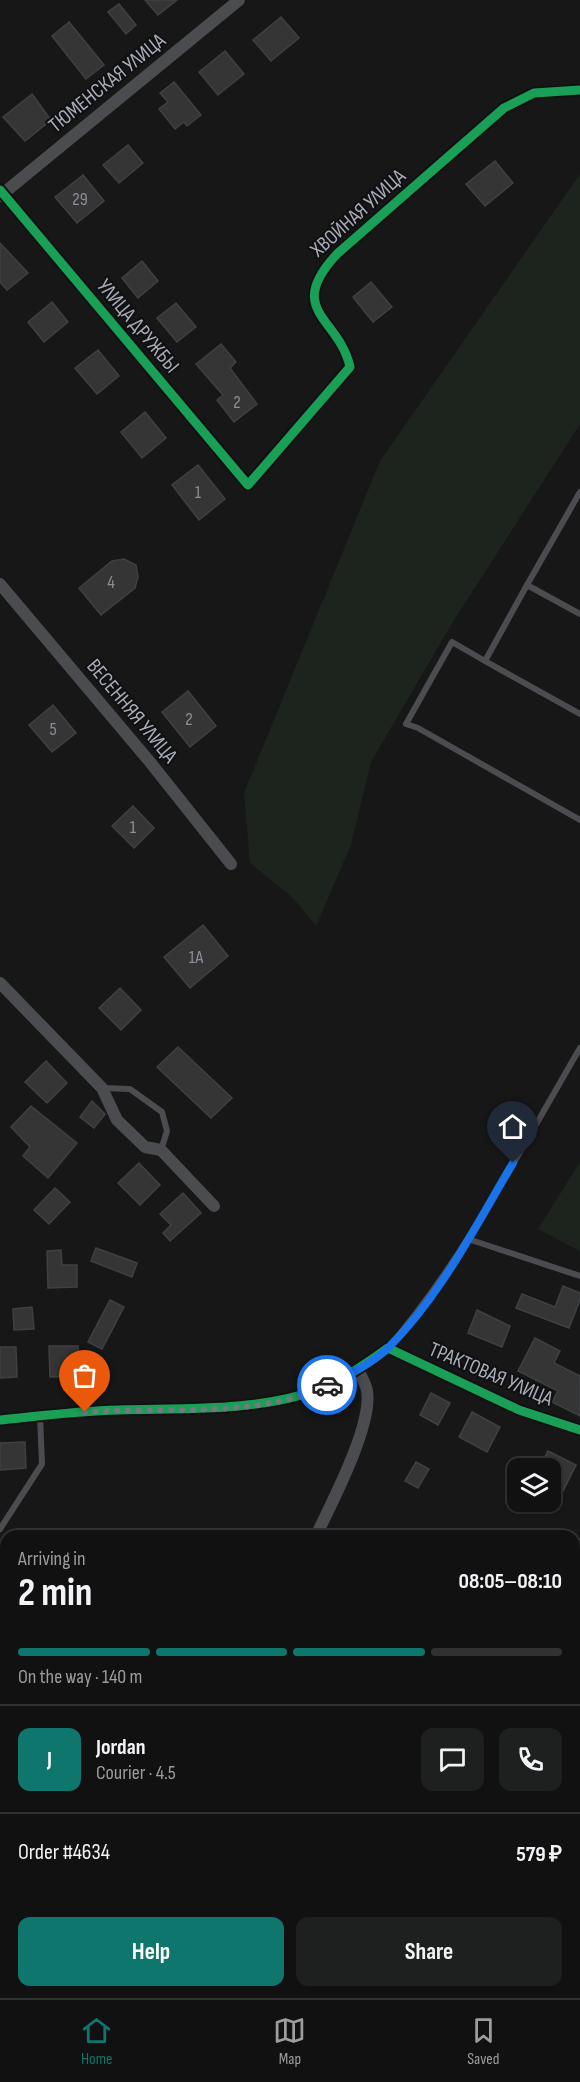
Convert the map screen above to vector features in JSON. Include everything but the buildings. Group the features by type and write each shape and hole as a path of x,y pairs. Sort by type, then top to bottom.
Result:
{"street":[{"name":"ТЮМЕНСКАЯ УЛИЦА","path":"1,193 238,0"},
{"name":"ХВОЙНАЯ УЛИЦА","path":"248,485 350,367 347,355 321,318 314,296 319,273 337,254 504,108 534,93 580,90"},
{"name":"УЛИЦА ДРУЖБЫ","path":"1,193 248,485"},
{"name":"ВЕСЕННЯЯ УЛИЦА","path":"0,584 150,762 231,864"},
{"path":"0,983 6,997 102,1088 117,1120 145,1147 161,1150 214,1206"},
{"path":"0,1420 108,1411 243,1406 283,1400 319,1389 358,1370 388,1348"},
{"name":"ТРАКТОВАЯ УЛИЦА","path":"388,1348 519,1410 580,1430"},
{"path":"319,1530 351,1461 364,1417 368,1392 358,1370"}],"lane":[{"path":"485,661 580,492"},
{"path":"527,585 580,614"},
{"path":"580,714 452,642 406,724 580,820"},
{"path":"388,1348 418,1313 468,1239 580,1048"},
{"path":"102,1088 130,1089 162,1112 167,1131 161,1150"},
{"path":"468,1239 580,1276"},
{"path":"0,1529 42,1464 40,1416"}],"shaded area":[{"path":"580,174 580,424 451,625 371,762 351,845 316,926 293,898 250,863 244,793 380,461"},
{"path":"580,1162 580,1251 538,1229"}],"cycle path":[{"path":"0,190 248,485 350,367 344,350 315,302 315,289 322,273 337,254 504,108 534,93 580,90"},
{"path":"0,1420 89,1411 219,1408 269,1402 294,1397 327,1386 388,1348 519,1410 580,1430"}],"way so far":[{"path":"85,1412 243,1406 283,1400 327,1385"}],"route":[{"path":"327,1385 358,1370 388,1348 418,1313 468,1239 513,1163"}]}
